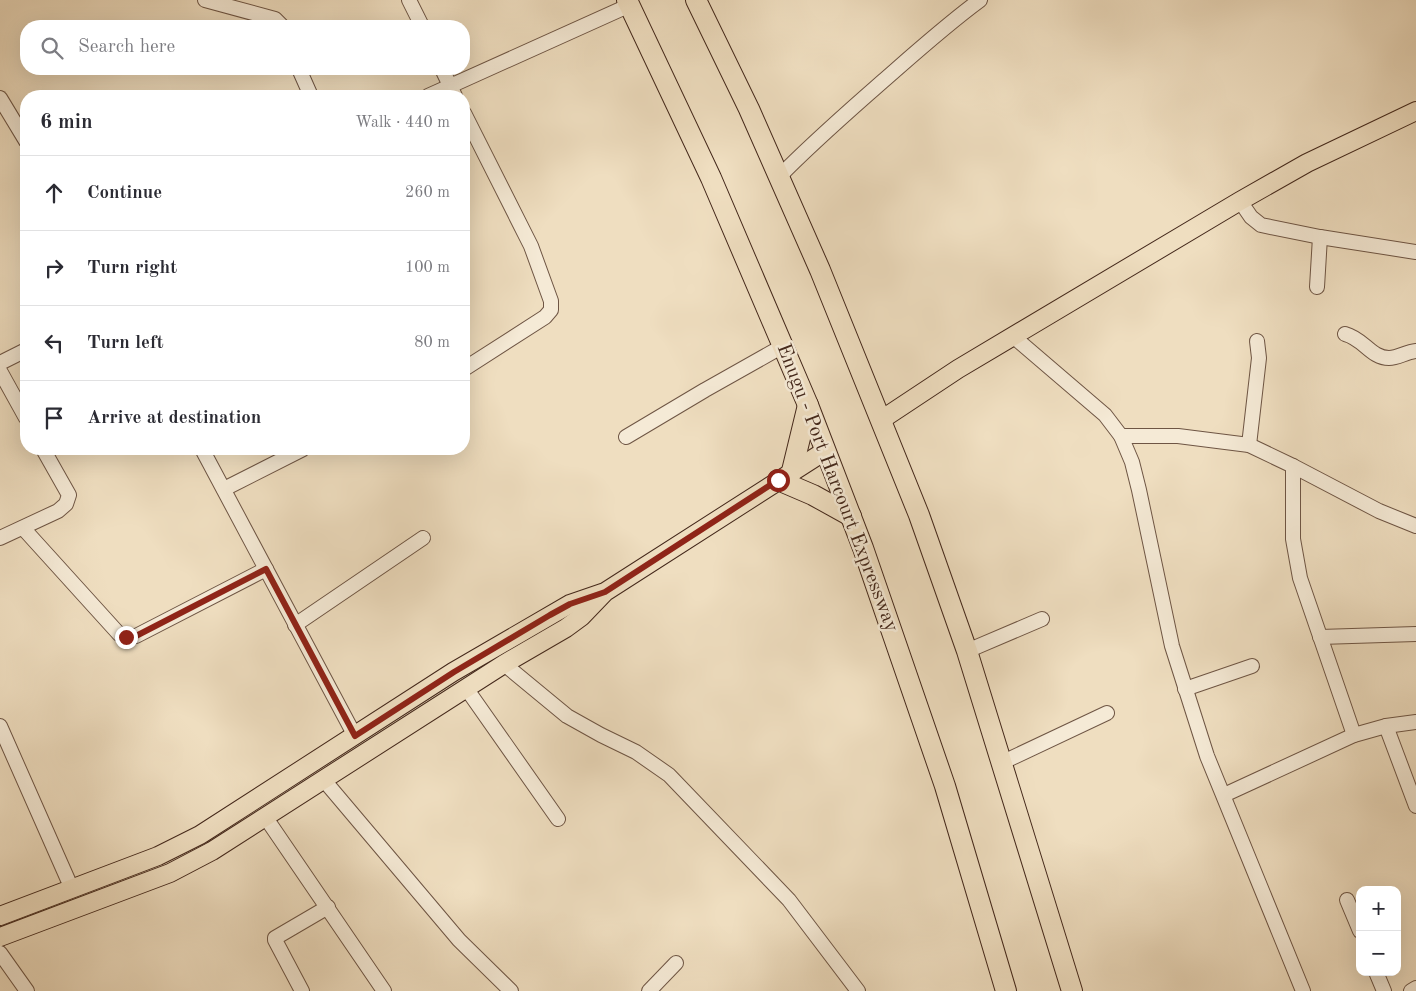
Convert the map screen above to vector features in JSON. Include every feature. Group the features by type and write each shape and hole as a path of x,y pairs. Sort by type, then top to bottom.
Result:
{"highway":[{"path":"696,0 779,177 820,270 919,515 967,651 1072,991"},
{"name":"Enugu - Port Harcourt Expressway","path":"629,2 711,178 808,405 851,516 945,786 1006,991"},
{"path":"808,405 785,476 851,516"}],"main road":[{"path":"881,420 958,369 1240,201 1308,163 1416,111"},
{"path":"0,937 170,873 212,851 504,664 566,628 581,617 605,592 825,451"},
{"path":"0,916 158,856 200,835 454,672 570,604 605,592"}],"street":[{"path":"205,0 276,20"},
{"path":"409,0 419,20"},
{"path":"779,177 830,127 942,28 980,0"},
{"path":"455,90 629,2"},
{"path":"301,75 308,90"},
{"path":"445,75 452,90"},
{"path":"2,105 20,132"},
{"path":"470,125 531,246 551,301 551,310 545,317 470,365"},
{"path":"1240,201 1251,217 1261,225 1320,237 1416,252"},
{"path":"1318,287 1320,237"},
{"path":"1344,334 1354,336 1380,357 1398,357 1416,351"},
{"path":"1014,336 1105,416 1121,436 1132,462 1172,646 1185,689 1207,756 1303,991"},
{"path":"1249,445 1259,358 1257,341"},
{"path":"626,438 783,346"},
{"path":"0,364 20,353"},
{"path":"0,371 20,407"},
{"path":"1121,436 1178,436 1249,445 1294,466 1379,511 1416,526"},
{"path":"0,538 58,512 66,504 69,495 46,455"},
{"path":"205,455 355,736"},
{"path":"224,488 291,455"},
{"path":"1294,466 1293,539 1300,578 1354,735"},
{"path":"23,528 119,634 126,637 136,636 266,569"},
{"path":"295,625 423,538"},
{"path":"967,651 1042,619"},
{"path":"1320,638 1416,634"},
{"path":"504,664 567,716 636,752 669,774 790,900 858,991"},
{"path":"1185,689 1252,666"},
{"path":"466,688 558,818"},
{"path":"1001,763 1107,713"},
{"path":"1224,795 1354,735 1386,726 1416,722"},
{"path":"0,726 72,889"},
{"path":"1386,726 1416,806"},
{"path":"323,779 458,940 511,991"},
{"path":"266,818 384,991"},
{"path":"1347,900 1356,921"},
{"path":"302,991 275,940 328,907"},
{"path":"0,953 27,991"},
{"path":"649,991 676,963"},
{"path":"1378,976 1384,991"},
{"path":"1411,991 1416,988"}],"route":[{"path":"126,637 136,636 266,569 355,736 454,672 550,615 570,604 605,592 778,480"}]}
